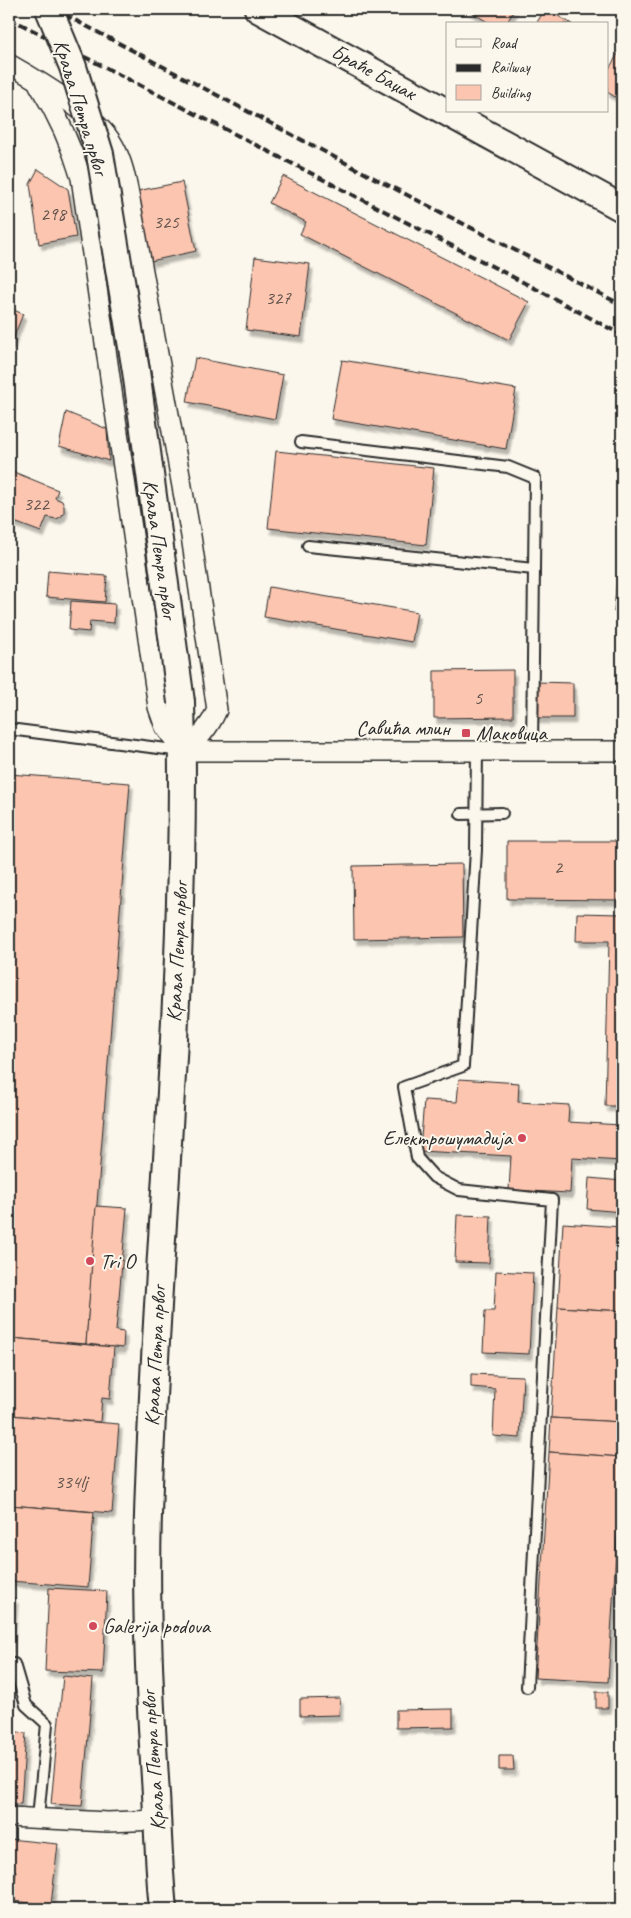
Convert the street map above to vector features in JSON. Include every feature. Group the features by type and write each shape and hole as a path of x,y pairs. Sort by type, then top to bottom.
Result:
{"main road":[{"name":"Краља Петра првог","path":"49,9 73,67 94,130 101,162 136,371 181,702 183,751 180,901 150,1441 147,1537 148,1681 163,1905"},
{"name":"Браће Баџак","path":"258,9 446,112"},
{"name":"Браће Баџак","path":"446,112 622,208"}],"street":[{"path":"9,64 36,81 78,109 113,144 120,160 132,205 191,536 217,710 209,726 201,736 183,751 165,727 158,707 81,178 66,136 36,81"},
{"name":"Савића млин","path":"183,751 622,751"},
{"path":"9,1817 108,1822 157,1820"}],"lane":[{"path":"301,442 508,467 535,478 532,750"},
{"path":"308,546 534,569"},
{"path":"9,729 183,751"},
{"path":"477,750 476,850 463,1066 404,1086 417,1158 434,1177 459,1190 552,1200 527,1687"},
{"path":"461,814 502,813"},
{"path":"14,1664 26,1705 47,1724 38,1818"}],"building":[{"path":"466,9 515,9 507,22 488,22"},
{"path":"546,9 569,22 537,22"},
{"path":"622,47 622,101 608,93 608,70"},
{"path":"38,169 68,189 76,237 39,244 30,184"},
{"path":"283,176 529,302 509,340 300,234 306,222 269,203"},
{"path":"182,182 196,251 151,261 137,191"},
{"path":"255,257 310,264 301,337 246,330"},
{"path":"9,308 23,314 9,349"},
{"path":"195,358 283,375 275,419 187,402"},
{"path":"342,360 516,389 506,449 331,419"},
{"path":"66,412 107,429 109,461 59,446"},
{"path":"276,451 434,468 426,545 268,528"},
{"path":"9,470 58,490 55,498 62,501 64,506 64,512 61,517 56,519 47,517 41,532 9,520"},
{"path":"619,555 622,555 622,613 614,612"},
{"path":"48,571 107,576 105,602 46,597"},
{"path":"269,587 417,612 412,642 264,617"},
{"path":"71,601 115,604 114,623 90,621 89,632 69,630"},
{"path":"513,670 513,717 434,718 434,671"},
{"path":"537,682 573,683 573,718 536,718"},
{"path":"9,774 130,783 86,1344 9,1338"},
{"path":"507,841 622,841 622,900 507,899"},
{"path":"462,864 463,937 354,939 353,866"},
{"path":"577,913 622,914 622,1106 605,1106 609,941 576,941"},
{"name":"Електрошумадија","path":"459,1079 519,1083 518,1102 569,1105 568,1122 622,1125 622,1161 572,1158 570,1193 509,1190 511,1156 420,1151 424,1100 457,1102"},
{"path":"589,1178 622,1181 622,1212 587,1209"},
{"path":"96,1206 127,1208 116,1331 124,1332 123,1348 86,1344"},
{"path":"457,1215 491,1216 489,1263 455,1262"},
{"path":"563,1223 622,1227 622,1311 558,1307"},
{"path":"496,1271 533,1273 529,1354 483,1352 485,1311 494,1311"},
{"path":"558,1307 622,1311 622,1422 551,1418"},
{"path":"9,1338 114,1347 110,1399 102,1398 100,1422 9,1415"},
{"path":"471,1374 523,1376 520,1438 493,1436 495,1389 471,1387"},
{"path":"9,1415 119,1424 112,1513 9,1505"},
{"path":"551,1418 622,1422 622,1457 549,1452"},
{"path":"549,1452 622,1457 608,1682 535,1678"},
{"path":"9,1505 94,1512 88,1587 9,1581"},
{"path":"49,1588 107,1591 103,1673 45,1671"},
{"path":"9,1598 15,1598 9,1670"},
{"path":"63,1676 93,1679 82,1806 51,1804"},
{"path":"596,1692 608,1692 608,1708 596,1708"},
{"path":"340,1698 339,1715 300,1716 300,1699"},
{"path":"453,1709 453,1727 396,1728 396,1710"},
{"path":"9,1731 26,1733 21,1804 9,1803"},
{"path":"499,1756 513,1756 514,1770 499,1770"},
{"path":"9,1839 58,1844 51,1905 12,1901 16,1871 9,1870"}],"railway":[{"path":"54,9 374,178 622,305"},
{"path":"9,18 622,335"}],"place":[{"name":"Маковица","path":"466,733"},
{"name":"Електрошумадија","path":"522,1138"},
{"name":"Tri O","path":"90,1261"},
{"name":"Galerija podova","path":"93,1626"}]}
